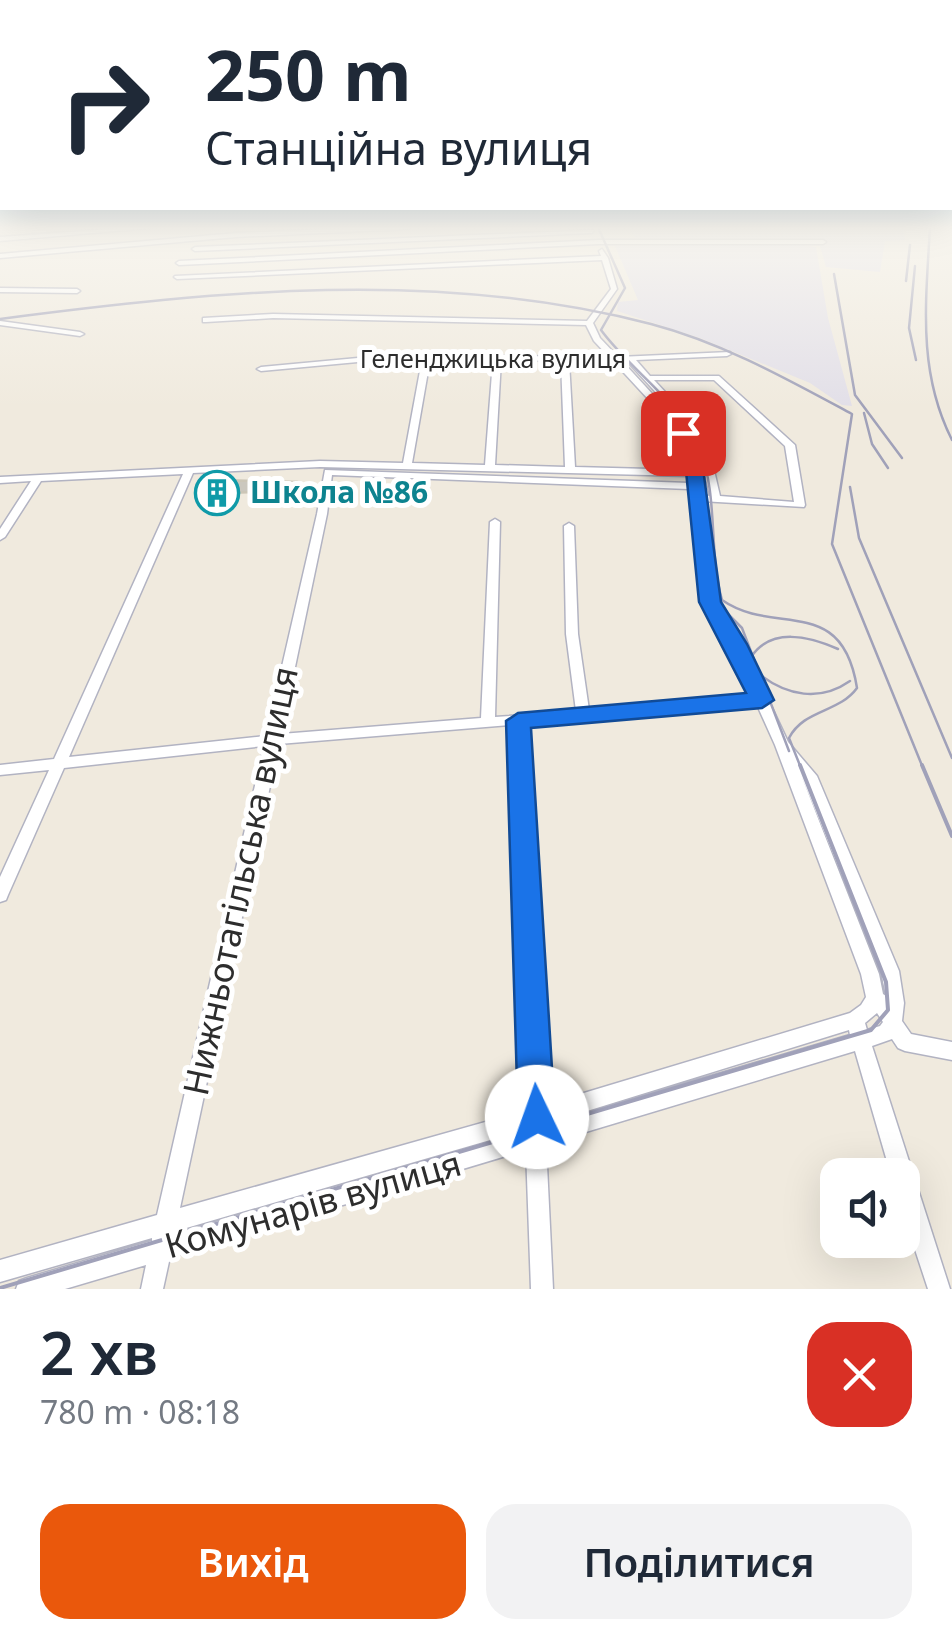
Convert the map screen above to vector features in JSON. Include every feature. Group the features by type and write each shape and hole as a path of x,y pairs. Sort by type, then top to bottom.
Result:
{"street":[{"path":"589,323 613,287"},
{"path":"0,290 77,291"},
{"path":"206,320 273,316 589,323"},
{"path":"0,323 80,334"},
{"path":"589,323 597,339 648,378 701,436 716,500"},
{"name":"Геленджицька вулиця","path":"260,369 427,356 623,359 726,354"},
{"path":"406,466 427,356"},
{"path":"490,468 497,357"},
{"path":"565,359 570,470"},
{"path":"623,359 683,433 696,486 710,602 736,644 782,745 870,974 875,998 889,1010 889,1030"},
{"path":"0,480 190,470 406,466 570,470 696,486 716,500 800,505 790,445 716,378 648,378"},
{"path":"324,468 696,486"},
{"name":"Нижньотагільська вулиця","path":"152,1289 322,514 324,468"},
{"path":"0,895 190,470"},
{"path":"0,536 37,479"},
{"path":"488,721 495,522"},
{"path":"569,526 572,634 583,714"},
{"path":"0,770 271,740 762,700"},
{"path":"518,721 542,1289"},
{"path":"782,745 810,776 890,971 896,1000 889,1030"},
{"path":"875,998 868,1012 855,1020 897,1158"},
{"name":"Комунарів вулиця","path":"0,1271 537,1117 855,1020"},
{"path":"889,1030 905,1042 952,1051"},
{"name":"Комунарів вулиця","path":"27,1289 862,1043 889,1030"},
{"path":"920,1230 939,1289"}],"shaded area":[{"path":"633,287 823,287 852,406 842,405 810,383 700,338 617,311 618,302 638,300"}],"building":[{"name":"Школа №86","path":"216,480 296,482 292,491 225,493 218,506 202,506"}],"tram line":[{"path":"625,287 601,330 667,400 699,448 709,485 722,600 742,611 822,628 837,639 849,658 857,688 841,702 803,721 789,738 801,768"},
{"path":"722,608 742,628 752,655"},
{"path":"752,655 769,641 791,637 838,649"},
{"path":"752,655 760,674"},
{"path":"760,674 804,694 827,692 850,681"},
{"path":"760,674 789,751"},
{"path":"0,1288 871,1030 888,1010 886,982 800,765"}],"railway":[{"path":"836,287 855,395 902,458"},
{"path":"913,287 909,328 916,360"},
{"path":"927,287 926,335 933,388 952,440"},
{"path":"0,319 244,294 408,290 570,307 651,324 754,363 852,414 832,544 923,768"},
{"path":"864,413 872,444 888,468"},
{"path":"850,487 859,538 952,758"},
{"path":"922,765 952,836"}],"place":[{"name":"Школа №86","path":"217,493"}],"route":[{"path":"537,1117 518,721 762,700 736,644 710,602 693,461 683,433"}]}
